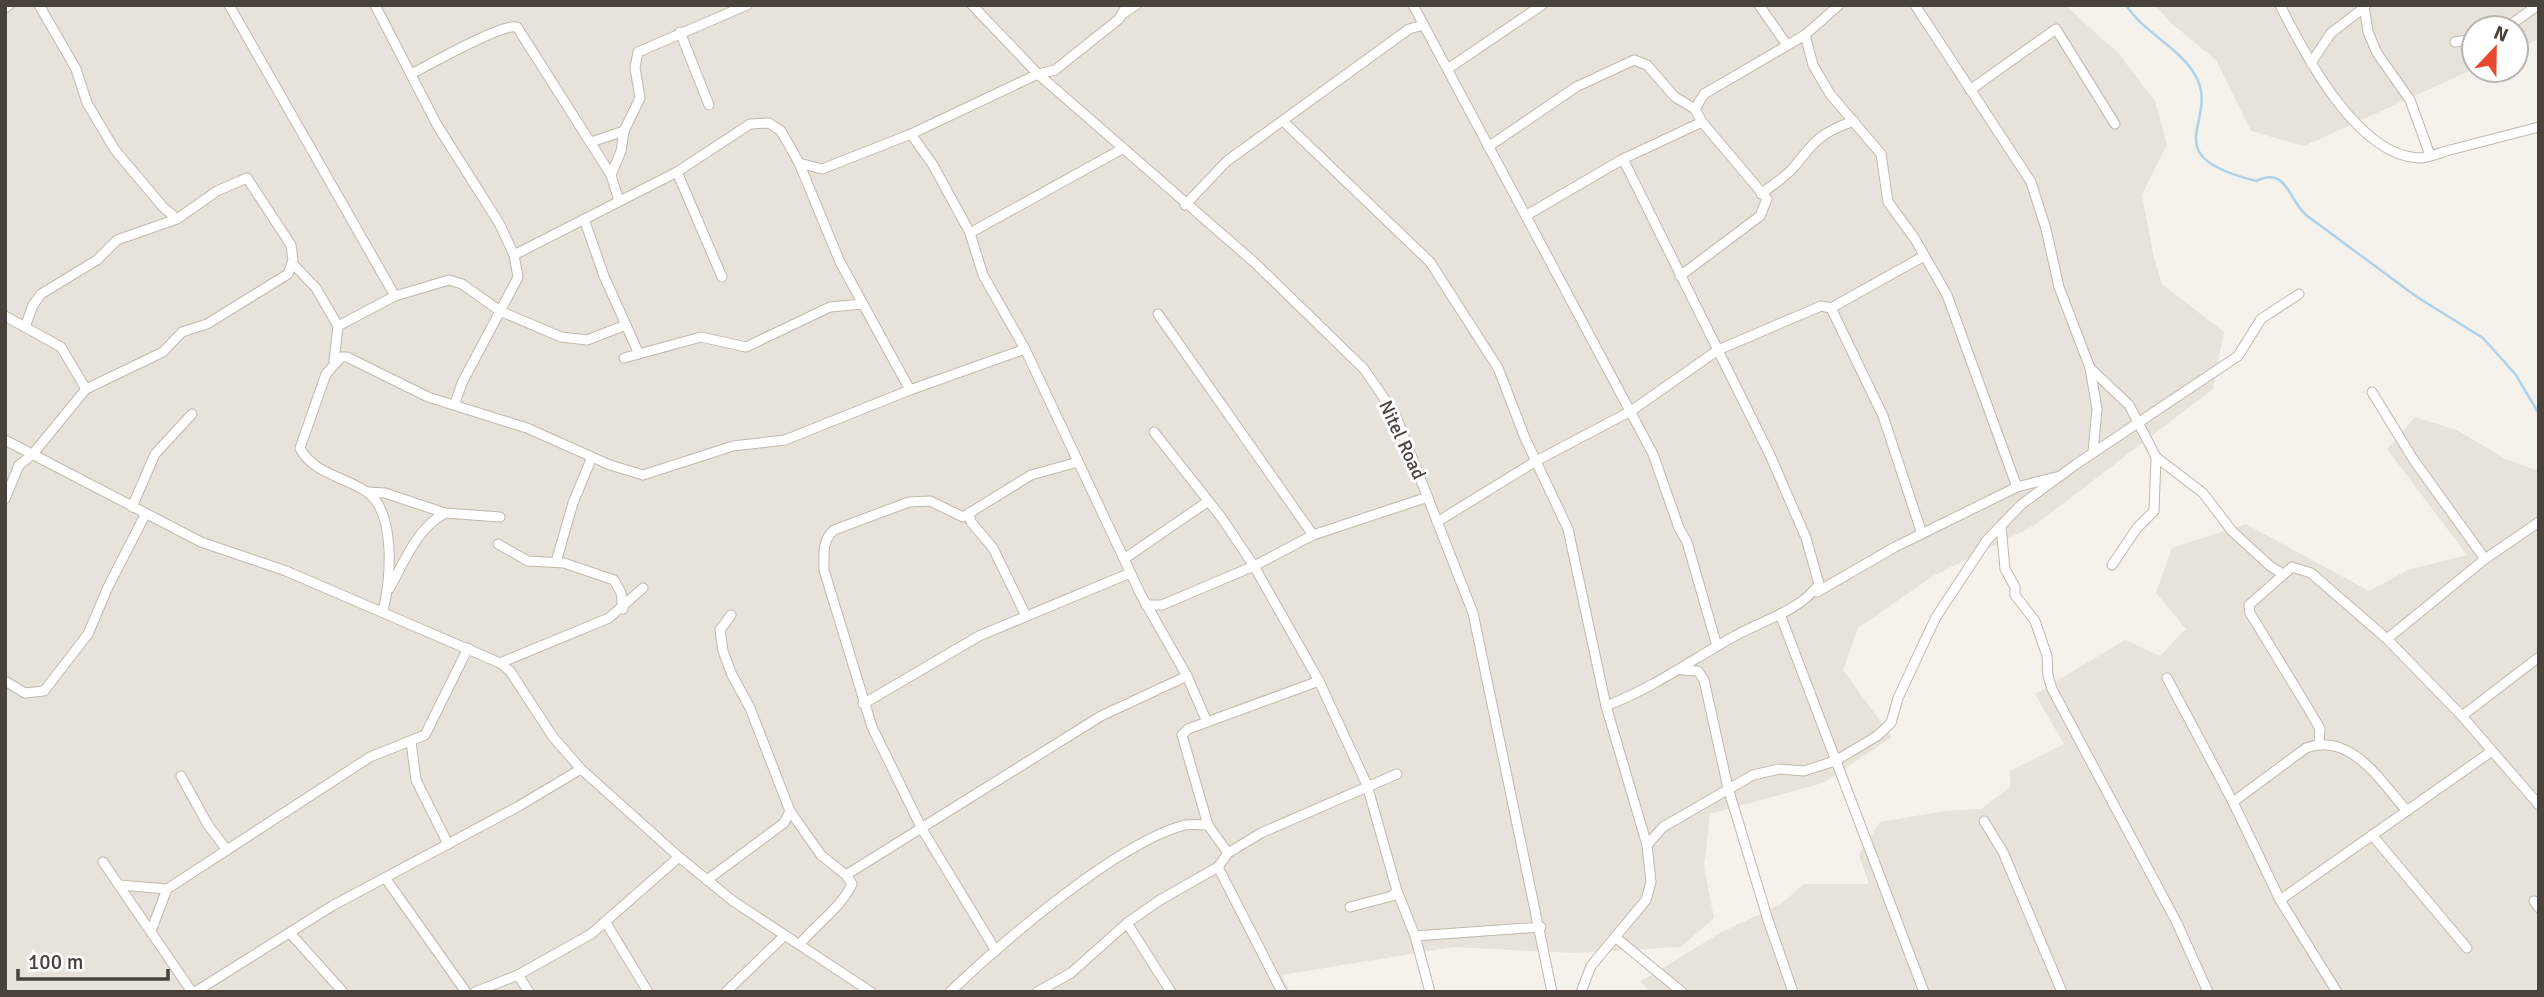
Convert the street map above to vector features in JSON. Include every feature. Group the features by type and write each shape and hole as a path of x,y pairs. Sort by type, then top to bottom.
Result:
{"street":[{"path":"39,5 76,69 87,103 115,150 177,219"},
{"path":"229,5 395,296"},
{"path":"375,5 438,125 499,223 514,255 518,276 462,383 455,403"},
{"path":"611,175 621,151 624,131 640,98 635,68 638,52 747,5"},
{"name":"Nitel Road","path":"972,5 1038,74 1185,205 1255,263 1364,369 1395,414 1473,613 1541,927 1552,992"},
{"path":"799,163 822,169 911,134 1038,74 1055,70 1126,9 1136,5"},
{"path":"1449,68 1542,5"},
{"path":"1759,5 1787,45"},
{"path":"1695,109 1711,89 1805,35 1839,5"},
{"path":"1915,5 2031,182 2043,216 2059,286 2090,368 2097,409 2093,452"},
{"path":"2280,5 2311,63 2343,108 2367,135 2396,151 2420,158 2539,127"},
{"path":"2311,63 2331,33 2365,6"},
{"path":"2365,6 2368,32 2377,52 2410,100 2430,155"},
{"path":"1415,8 1653,454 1679,528 1687,542 1717,646"},
{"path":"1409,29 1415,8"},
{"path":"1185,205 1212,173 1409,29 1424,24"},
{"path":"411,74 480,39 508,27 517,27 611,175 619,201"},
{"path":"1970,90 2056,29 2115,124"},
{"path":"680,32 709,105"},
{"path":"1805,35 1813,65 1830,94 1881,154 1888,202 1947,295 2017,487"},
{"path":"2455,42 2460,41"},
{"path":"1488,147 1576,87 1634,60 1647,65 1675,97 1695,109 1702,122 1767,199 1760,216 1680,276"},
{"path":"1761,194 1789,172 1806,148 1823,134 1854,121"},
{"path":"514,255 677,172 750,124 769,122 781,131 799,163 840,262 911,390"},
{"path":"1284,122 1430,262 1498,368 1536,461 1568,529 1606,706 1647,845 1651,882 1646,900 1591,966 1581,992"},
{"path":"1527,215 1623,159 1702,122"},
{"path":"591,142 624,131"},
{"path":"911,134 933,165 970,233 983,275 1025,349 1130,573 1187,676 1207,722"},
{"path":"970,233 1122,149"},
{"path":"1623,159 1770,454 1807,538 1819,584 1810,597"},
{"path":"677,172 722,277"},
{"path":"5,499 19,465 32,455 86,389 163,352 182,332 207,324 246,303 288,274 292,264 291,245 247,178 217,191 177,219 117,240 97,260 50,286 33,305 25,327"},
{"path":"584,219 604,276 639,354"},
{"path":"1437,522 1536,461 1631,411 1718,351 1821,306 1831,308 1924,256"},
{"path":"292,264 316,288 338,326 334,361 300,448 305,459 367,492 380,508 388,544 388,590 383,610"},
{"path":"338,326 395,296 449,280 462,284 500,311 561,337 587,340 626,325"},
{"path":"1647,845 1663,827 1753,775 1779,769 1804,771 1835,761 1877,736 1891,723 1898,698 1936,617 1961,575 2022,504 2138,421 2238,356 2261,319 2300,294"},
{"path":"624,358 701,337 746,347 830,307 863,303"},
{"path":"1831,308 1883,416 1922,534"},
{"path":"1158,314 1313,535"},
{"path":"5,316 61,348 86,389"},
{"path":"334,361 347,357 428,397 455,403 527,428 629,472 643,475 721,449 785,440 1025,349"},
{"path":"2090,368 2114,388 2138,421 2156,457 2203,493 2232,531 2270,566 2283,574"},
{"path":"2372,392 2413,459 2486,559"},
{"path":"132,507 155,453 192,414"},
{"path":"1154,432 1254,566 1320,681 1367,785 1397,891 1415,936 1430,992"},
{"path":"5,440 145,515 214,548 286,570 500,663 510,671 554,737 581,769 679,857 785,936 871,992"},
{"path":"556,562 573,503 592,457"},
{"path":"2112,565 2137,527 2154,511 2156,457"},
{"path":"996,951 922,829 863,704 824,570 824,546 828,535 834,530 909,502 930,501 963,517 1031,475 1078,462"},
{"path":"1606,706 1642,692 1682,670 1717,646 1780,614 1922,534 2017,487 2061,476"},
{"path":"367,492 385,493 445,513 500,517"},
{"path":"1146,605 1162,606 1254,566 1313,535 1428,497"},
{"path":"1124,559 1207,502"},
{"path":"388,590 419,535 445,513"},
{"path":"969,513 971,522 993,548 1026,616"},
{"path":"5,681 25,693 44,691 88,634 107,587 145,515"},
{"path":"2387,639 2486,559 2539,522"},
{"path":"2001,526 2005,569 2015,587 2015,595 2035,621 2048,656 2048,676 2052,689 2177,923 2208,992"},
{"path":"499,544 528,561 556,562 614,580 621,593 623,608"},
{"path":"2319,743 2320,729 2250,613 2249,606 2292,567 2304,569 2387,639 2462,716 2539,805"},
{"path":"863,704 979,636 1130,573"},
{"path":"500,663 589,628 623,608 643,588"},
{"path":"1780,614 1924,992"},
{"path":"731,615 720,630 723,651 756,722 790,811 821,855 846,875 852,884 800,944"},
{"path":"151,931 167,889 370,757 411,742 429,729 468,648"},
{"path":"2462,716 2539,657"},
{"path":"1682,670 1698,671 1704,680 1728,788 1793,992"},
{"path":"846,875 1101,716 1187,676"},
{"path":"2167,678 2233,802 2280,900 2337,992"},
{"path":"1228,853 1208,825 1182,735 1188,729 1320,681"},
{"path":"411,742 415,780 448,845"},
{"path":"2233,802 2306,748 2319,743 2352,752 2360,758 2407,811"},
{"path":"2280,900 2492,751"},
{"path":"103,862 193,992 208,988 332,906 448,845 581,769"},
{"path":"1037,992 1071,973 1127,923 1170,893 1219,867 1228,853 1261,833 1396,774"},
{"path":"181,776 208,825 227,850"},
{"path":"707,880 784,823 790,811"},
{"path":"1984,821 2003,852 2062,992"},
{"path":"950,992 1070,892 1132,849 1179,827 1208,825"},
{"path":"2372,835 2467,948"},
{"path":"475,992 518,975 572,946 606,923 679,857"},
{"path":"1219,867 1282,992"},
{"path":"386,879 466,992"},
{"path":"119,885 167,889"},
{"path":"1350,907 1392,895 1397,891"},
{"path":"606,923 648,992"},
{"path":"1127,923 1171,992"},
{"path":"1415,936 1541,927"},
{"path":"290,933 343,992"},
{"path":"726,992 738,988 785,936"},
{"path":"1615,937 1682,992"},
{"path":"518,975 529,992"}],"shaded area":[{"path":"5,5 2065,5 2119,54 2155,101 2167,144 2142,195 2154,258 2162,284 2224,332 2213,389 2035,525 1933,576 1858,628 1843,670 1892,737 1823,783 1710,814 1704,867 1714,918 1681,947 1573,953 1453,947 1282,975 1290,992 5,992"},
{"path":"2155,5 2539,5 2539,39 2530,43 2530,14 2460,14 2460,75 2304,146 2251,131 2216,60 2170,22"},
{"path":"2415,417 2457,430 2505,459 2539,471 2539,992 1651,992 1640,982 1718,934 1781,904 1804,884 1869,884 1859,855 1880,822 1945,811 1981,809 2010,787 2010,771 2064,744 2035,694 2125,640 2160,656 2186,629 2156,593 2172,548 2246,524 2369,591 2408,570 2467,555 2387,449"}],"waterway":[{"path":"2126,5 2133,15 2179,55 2194,73 2201,90 2197,148 2205,159 2224,171 2256,181 2266,177 2281,181 2306,215 2417,297 2483,338 2516,375 2539,414"}]}
